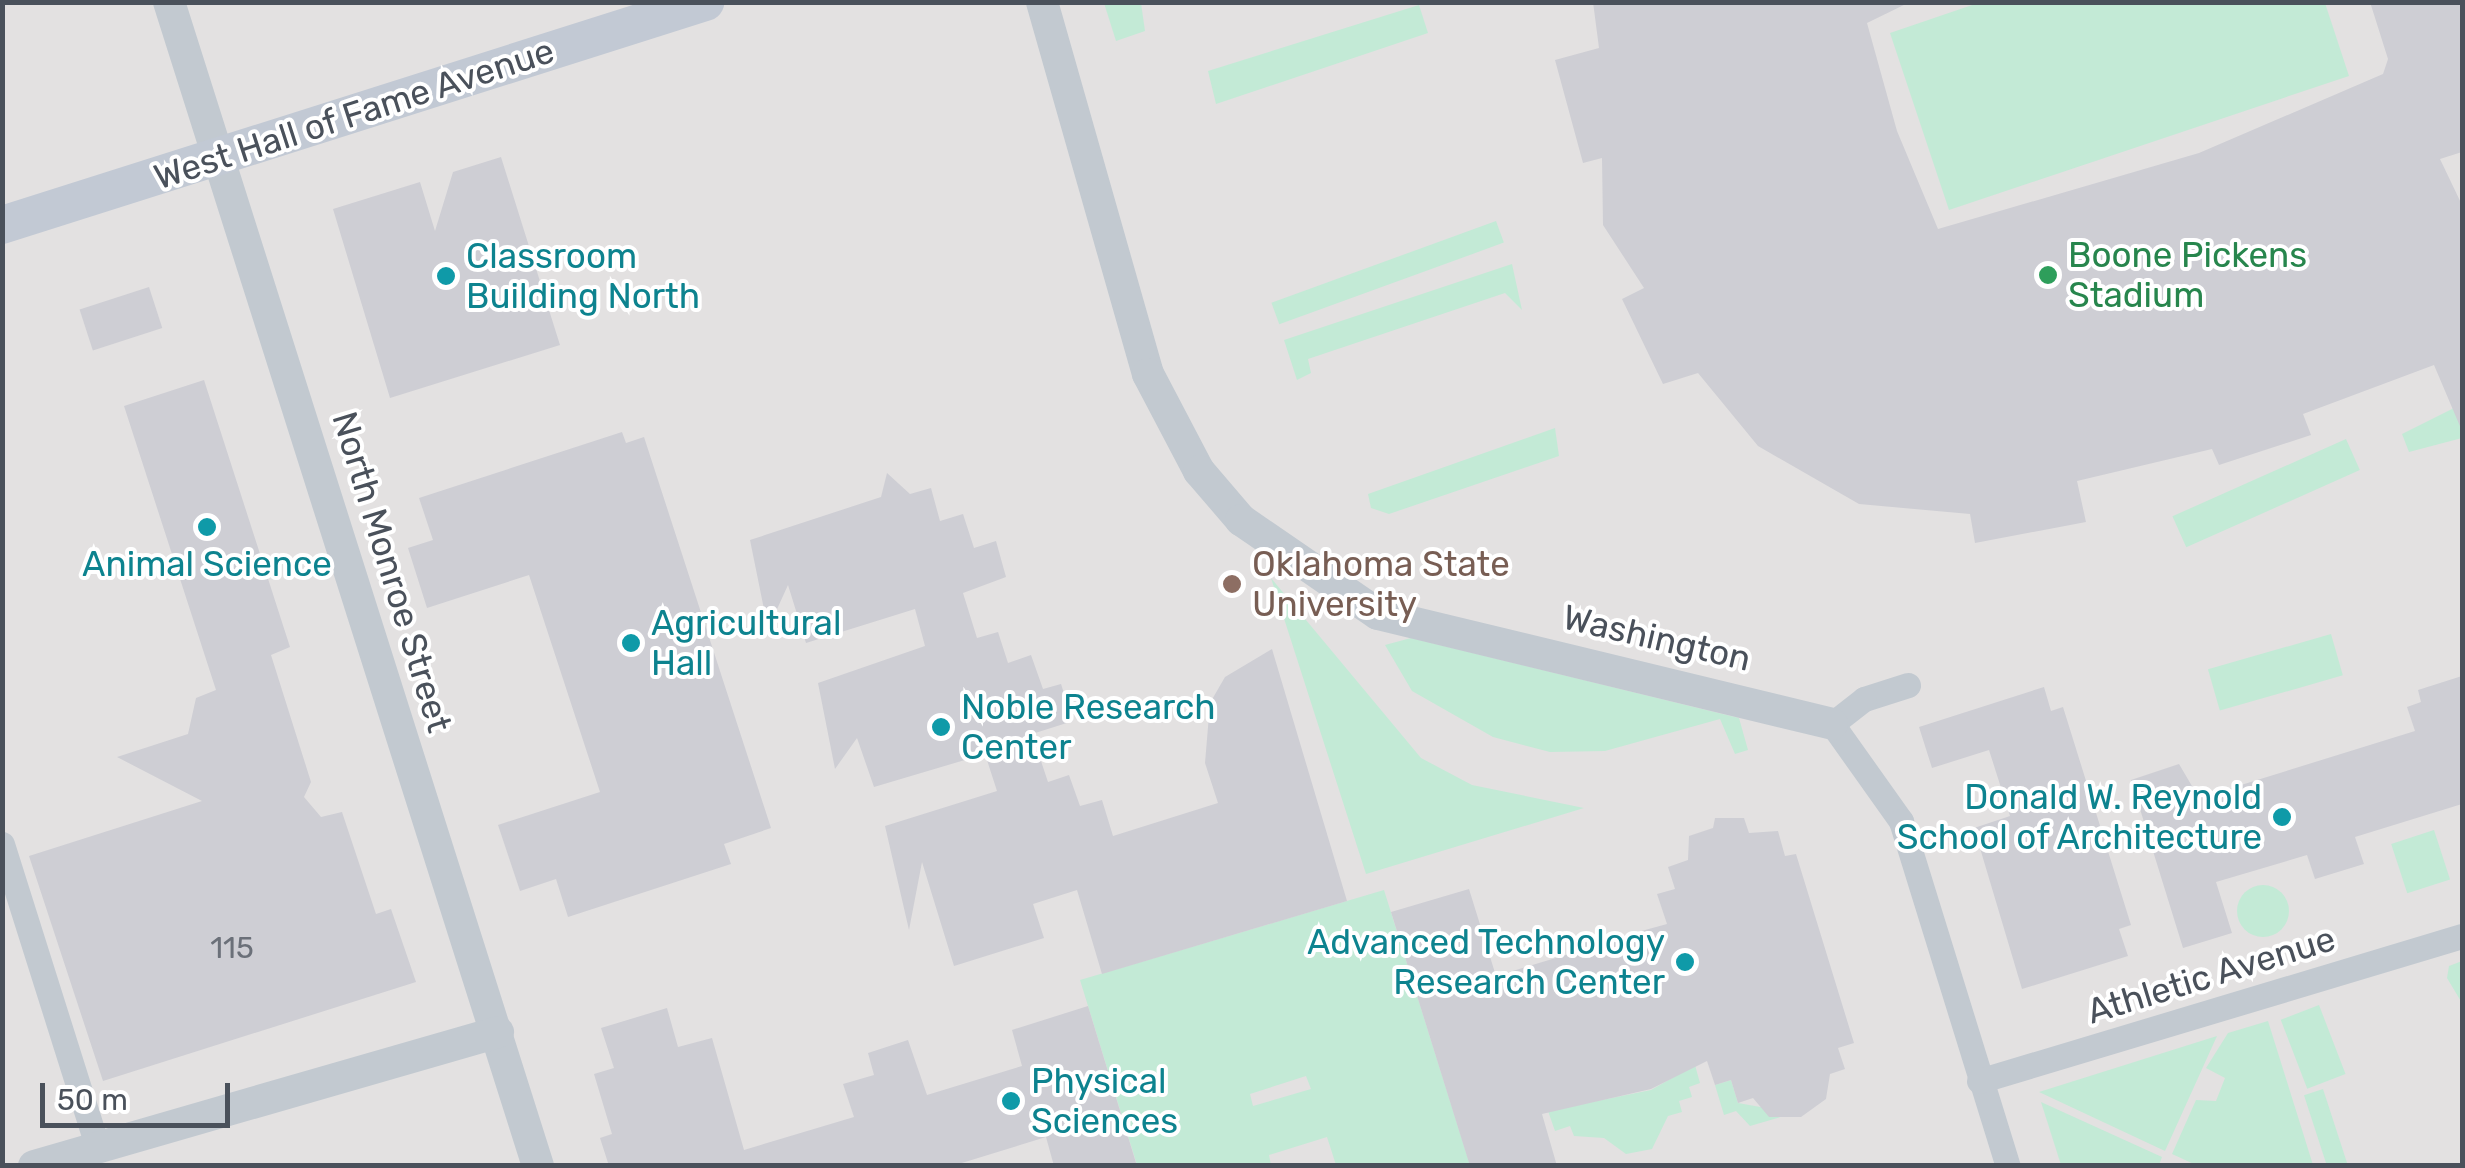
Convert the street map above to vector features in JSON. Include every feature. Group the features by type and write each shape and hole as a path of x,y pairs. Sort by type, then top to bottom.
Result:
{"main road":[{"name":"West Hall of Fame Avenue","path":"2,224 705,2"}],"street":[{"name":"North Monroe Street","path":"169,2 538,1166"},
{"name":"Washington","path":"1042,2 1158,398 1199,471 1297,566 1378,614 1832,724"},
{"path":"1908,685 1864,699 1832,724 1901,821 1974,1038 1979,1081 2008,1166"},
{"path":"2,844 98,1148"},
{"name":"Athletic Avenue","path":"1979,1081 2462,936"},
{"path":"34,1166 498,1032"}],"shaded area":[{"name":"Oklahoma State University","path":"3,3 2462,3 2462,1165 3,1165"}],"green space":[{"path":"1981,2 2325,3 2349,76 1949,210 1890,33"},
{"path":"1104,3 1141,3 1145,31 1116,41"},
{"path":"1419,5 1428,33 1216,104 1208,71"},
{"path":"1496,221 1504,243 1279,324 1271,303"},
{"path":"1512,264 1522,310 1505,293 1308,359 1311,373 1297,380 1284,340"},
{"path":"2462,404 2462,438 2409,452 2402,434"},
{"path":"1555,428 1559,456 1389,514 1371,508 1368,494"},
{"path":"2346,439 2360,470 2186,547 2172,516"},
{"path":"1271,578 1421,758 1472,785 1584,808 1366,874"},
{"path":"2331,634 2343,675 2220,711 2208,669"},
{"path":"1411,638 1739,718 1748,750 1735,754 1720,719 1605,751 1550,752 1493,737 1412,691 1385,645"},
{"path":"2434,830 2450,879 2407,893 2391,844"},
{"path":"2263,885 2282,892 2289,911 2282,930 2263,937 2244,930 2237,911 2244,892"},
{"path":"1384,890 1470,1165 1336,1165 1327,1137 1269,1155 1271,1165 1137,1165 1080,980","holes":["1306,1076 1311,1089 1253,1106 1250,1094"]},
{"path":"2462,961 2462,1003 2447,978 2449,966"},
{"path":"2319,1005 2346,1074 2307,1089 2281,1020"},
{"path":"2268,1021 2313,1165 2196,1165 2172,1154 2196,1100 2216,1101 2225,1078 2206,1068 2228,1033"},
{"path":"2217,1036 2165,1151 2039,1092"},
{"path":"1695,1065 1700,1083 1689,1087 1692,1097 1679,1101 1682,1112 1668,1116 1652,1149 1626,1154 1604,1138 1574,1136 1570,1126 1555,1131 1548,1111 1651,1090"},
{"path":"1731,1080 1738,1103 1794,1113 1750,1126 1736,1111 1724,1115 1715,1085"},
{"path":"2323,1089 2348,1165 2327,1166 2304,1095"},
{"path":"2041,1102 2162,1157 2159,1165 2061,1165"}],"building":[{"name":"Boone Pickens Stadium","path":"1593,2 1910,2 1867,23 1897,131 1938,229 2199,153 2383,74 2388,59 2370,2 2462,2 2462,152 2440,159 2462,205 2462,431 2434,365 2303,414 2311,435 2219,465 2212,449 2077,481 2086,522 1975,543 1970,514 1859,504 1758,446 1698,373 1663,384 1622,299 1644,288 1603,225 1602,158 1583,163 1555,60 1599,48"},
{"name":"Classroom Building North","path":"501,157 560,345 390,398 333,209 420,182 435,231 453,172"},
{"path":"149,287 162,328 93,350 80,310"},
{"path":"204,380 290,647 271,655 311,782 304,797 321,817 342,812 376,914 391,909 416,982 103,1081 29,856 202,801 117,757 188,734 196,698 216,690 124,406"},
{"name":"Agricultural Hall","path":"622,432 626,443 644,437 771,828 724,844 731,864 568,917 556,879 520,891 498,825 600,792 529,575 427,608 408,548 433,540 419,498"},
{"name":"Noble Research Center","path":"887,473 910,494 931,488 940,521 963,514 974,548 996,541 1006,577 963,593 977,638 998,632 1008,663 1031,655 1043,689 1061,684 1073,721 1032,734 1048,782 1069,775 1080,806 1102,800 1113,836 1218,803 1205,763 1210,703 1225,677 1272,649 1347,901 1102,974 1077,890 1033,904 1044,938 954,966 922,862 909,930 885,826 997,791 985,754 874,787 857,738 835,769 818,683 925,646 915,609 806,643 788,585 768,629 750,540 881,497"},
{"name":"Donald W. Reynold School of Architecture","path":"2462,676 2462,804 2355,837 2364,864 2315,879 2307,855 2216,882 2232,933 2183,948 2131,780 2179,764 2199,798 2415,731 2407,707 2421,702 2418,690"},
{"path":"2044,687 2051,711 2063,707 2131,925 2119,929 2128,956 2022,989 1974,828 2010,816 1989,750 1932,768 1919,727"},
{"name":"Advanced Technology Research Center","path":"1715,818 1744,818 1749,833 1778,831 1785,856 1796,854 1854,1043 1838,1048 1845,1069 1830,1074 1826,1099 1801,1117 1769,1117 1753,1098 1738,1103 1731,1080 1715,1085 1707,1061 1651,1089 1542,1114 1557,1166 1470,1166 1391,912 1469,889 1496,976 1569,954 1567,942 1592,934 1594,944 1667,924 1657,894 1675,889 1668,867 1688,860 1689,836 1713,828"},
{"path":"1088,1006 1137,1166 1054,1166 1046,1137 952,1166 609,1166 600,1138 612,1134 594,1074 614,1068 601,1028 667,1008 678,1047 712,1038 744,1150 854,1117 843,1084 874,1075 868,1053 908,1040 927,1095 1022,1066 1012,1030"}],"place":[{"name":"Boone Pickens Stadium","path":"2048,275"},
{"name":"Classroom Building North","path":"446,276"},
{"name":"Animal Science","path":"207,527"},
{"name":"Oklahoma State University","path":"1232,584"},
{"name":"Agricultural Hall","path":"631,643"},
{"name":"Noble Research Center","path":"941,727"},
{"name":"Donald W. Reynold School of Architecture","path":"2282,817"},
{"name":"Advanced Technology Research Center","path":"1685,962"},
{"name":"Physical Sciences","path":"1011,1101"}]}
